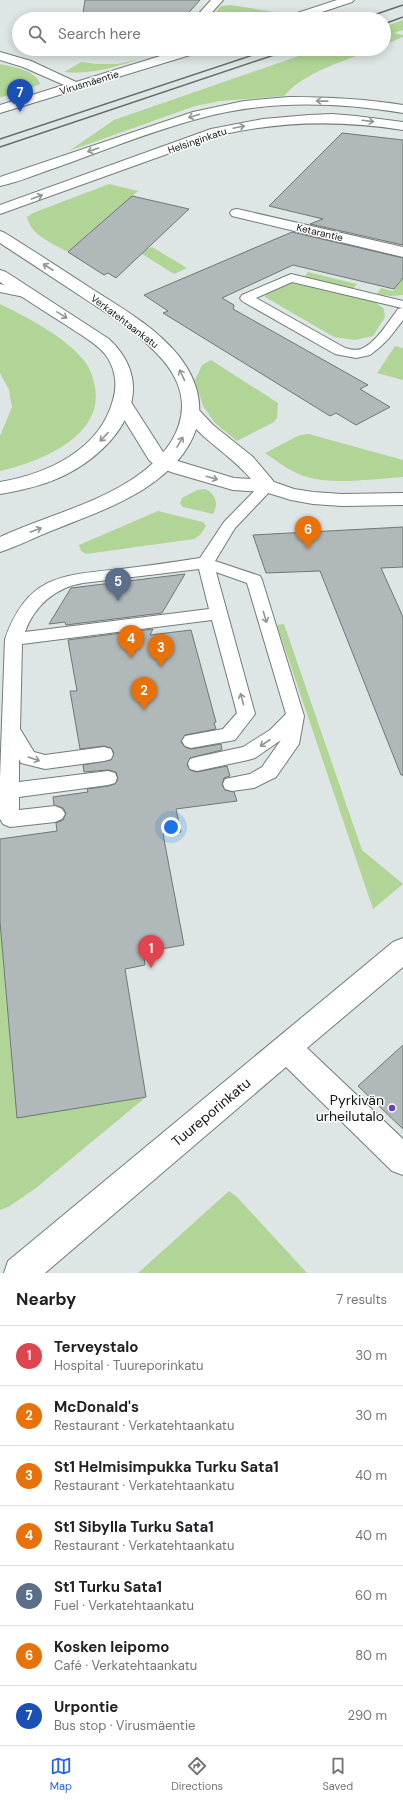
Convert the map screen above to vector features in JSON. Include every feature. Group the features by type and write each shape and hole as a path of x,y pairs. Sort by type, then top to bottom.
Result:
{"main road":[{"path":"206,12 217,0"},
{"path":"311,12 348,0"},
{"path":"0,56 27,64 75,86"},
{"path":"165,59 168,56"},
{"name":"Virusmäentie","path":"0,109 174,56"},
{"name":"Helsinginkatu","path":"0,182 172,122 220,109 275,102 309,101 353,102 403,109"},
{"name":"Helsinginkatu","path":"0,210 216,132 249,124 296,119 328,118 362,120 403,126"},
{"name":"Ketarantie","path":"237,213 403,252"},
{"name":"Verkatehtaankatu","path":"0,236 116,312 168,354 184,378 192,412 206,429 246,461 267,486"},
{"path":"0,275 94,336 111,350 122,367 125,387 123,404 116,422 108,433 78,460 62,469 26,484 0,488"},
{"path":"123,404 149,448 164,463 233,484 267,486 291,494 313,498 342,500 403,499"},
{"path":"0,545 94,506 124,491 153,473 164,463 180,444 192,412"},
{"name":"Tuureporinkatu","path":"20,1273 403,950"},
{"path":"287,1048 403,1160"}],"lane":[{"path":"403,305 291,278 246,298 340,351 345,352 365,352 375,344 403,312"},
{"path":"0,288 29,294"},
{"path":"191,741 229,735 246,714 205,563 229,525 267,486"},
{"path":"55,814 10,819 9,791 11,729 6,703 14,639 18,623 33,602 49,590 70,580 205,563 254,580 295,716 290,744 269,772 254,781 232,784"},
{"path":"14,639 219,613"},
{"path":"197,764 248,753 276,735 295,716"},
{"path":"11,729 28,758 45,762 104,754"},
{"path":"9,791 108,778"}],"green space":[{"path":"231,5 275,12 216,12 221,6"},
{"path":"403,20 403,30 394,33 403,35 403,37 391,42 391,24"},
{"path":"299,56 356,56 326,68 302,80 284,96 220,101 195,106 69,151 114,120"},
{"path":"140,59 93,71 73,73 64,72 81,62 117,64"},
{"path":"0,64 29,72 38,79 40,84 17,94 0,97"},
{"path":"109,184 138,191 68,252 43,238 29,223 27,217 33,213"},
{"path":"152,247 187,268 174,274 139,252"},
{"path":"308,272 357,284 353,289 304,277"},
{"path":"403,278 403,295 390,296 377,294 381,288 393,291"},
{"path":"292,283 375,302 384,309 385,317 373,336 355,340 334,337 265,297 266,293 280,284"},
{"path":"0,304 54,334 84,360 90,371 95,387 95,405 89,420 79,433 66,444 50,454 33,461 0,471 0,436 12,407 9,390 0,373"},
{"path":"395,346 403,348 403,380 377,373"},
{"path":"211,360 278,403 277,418 274,422 237,441 215,423 203,406 195,380 202,365"},
{"path":"309,434 403,460 403,477 354,481 329,481 317,479 296,473 265,453 300,435"},
{"path":"205,489 214,496 216,507 213,514 183,507 180,503 182,498 197,490"},
{"path":"158,511 203,522 206,526 201,534 194,539 86,554 81,551 79,545"},
{"path":"284,624 362,850 403,884 373,909 277,625"},
{"path":"0,922 17,1117 146,1097 36,1188 10,1206 0,1210"},
{"path":"229,1191 237,1197 307,1273 138,1273"}],"building":[{"path":"85,0 200,0 189,12 83,12"},
{"path":"342,133 403,140 403,245 310,224 323,219 269,206"},
{"path":"132,196 189,209 116,278 108,273 104,275 68,252"},
{"path":"292,232 403,258 403,278 394,289 293,265 222,298 234,305 233,309 368,385 360,389 390,407 356,425 336,413 330,416 163,313 168,311 144,295"},
{"path":"403,527 403,567 381,568 403,617 403,775 401,775 320,571 266,573 253,535"},
{"path":"185,574 162,613 66,625 65,622 49,624 71,588"},
{"path":"153,629 150,635 191,630 216,722 214,723 216,729 185,735 181,742 185,747 191,749 221,744 222,750 190,758 187,765 190,770 197,772 227,766 230,776 224,778 222,785 225,790 234,792 237,801 176,809 181,832 163,834 184,945 143,952 145,965 125,969 146,1097 17,1118 0,922 0,839 57,831 56,823 63,820 66,813 63,808 54,805 53,797 88,792 87,789 115,784 118,779 116,772 108,770 84,772 83,765 111,760 114,753 111,748 104,746 80,749 70,691 77,691 68,640"},
{"name":"Pyrkivän urheilutalo","path":"403,1045 403,1129 358,1086"}],"railway":[{"path":"382,12 403,5"},
{"path":"391,21 403,17"},
{"path":"0,139 250,56"},
{"path":"0,147 271,56"}],"place":[{"name":"Urpontie","path":"20,112"},
{"name":"Kosken leipomo","path":"308,549"},
{"name":"St1 Turku Sata1","path":"118,601"},
{"name":"St1 Sibylla Turku Sata1","path":"131,658"},
{"name":"St1 Helmisimpukka Turku Sata1","path":"161,667"},
{"name":"McDonald's","path":"144,710"},
{"name":"Terveystalo","path":"151,968"},
{"name":"Pyrkivän urheilutalo","path":"392,1108"}]}
